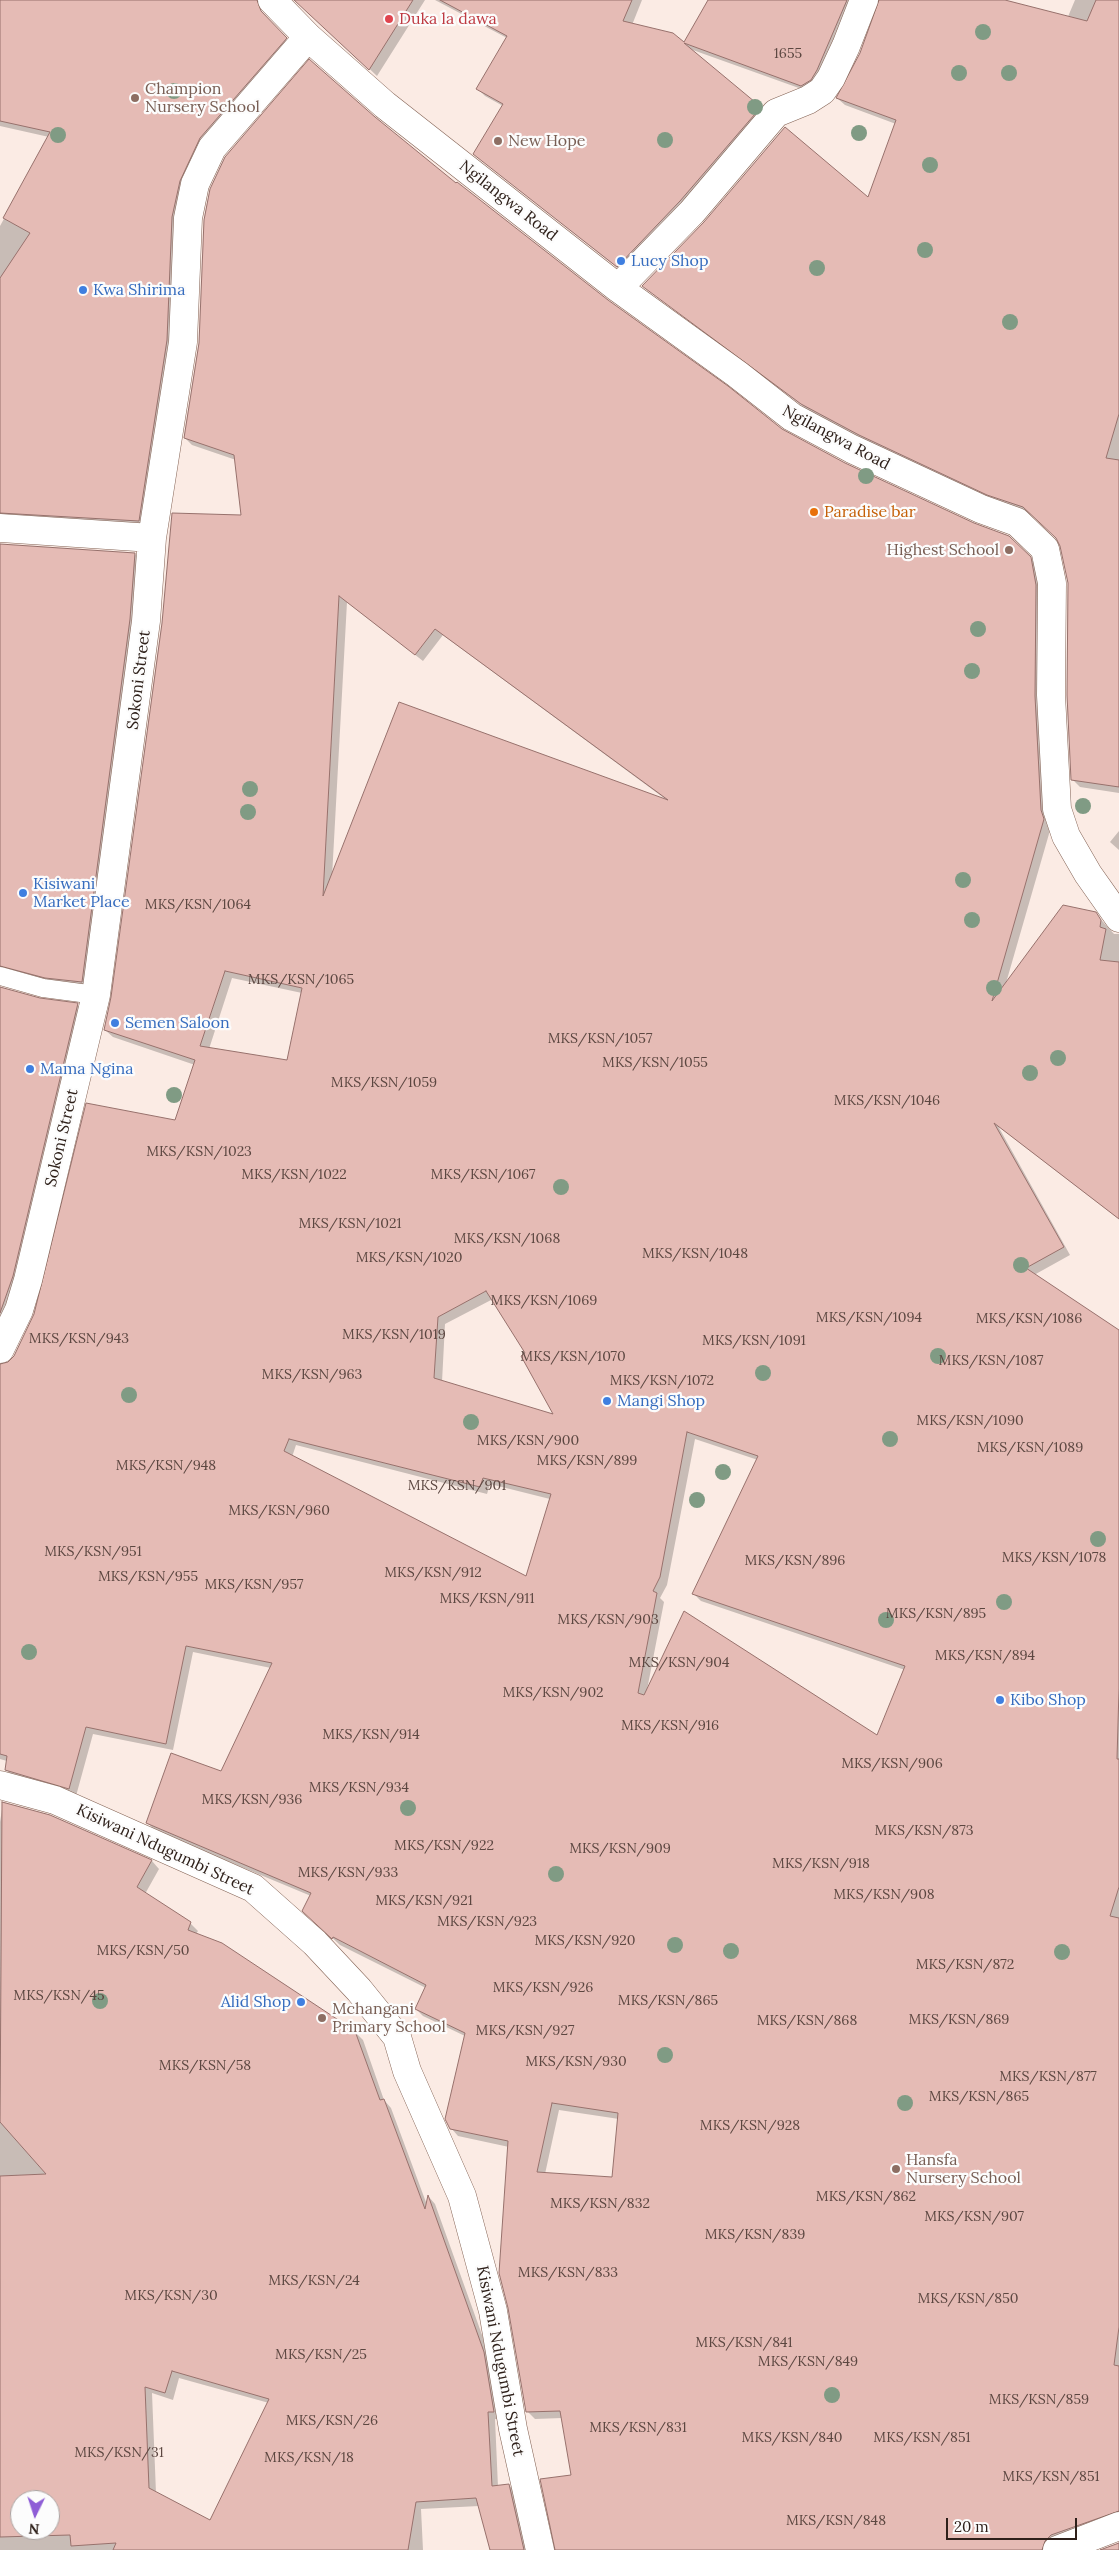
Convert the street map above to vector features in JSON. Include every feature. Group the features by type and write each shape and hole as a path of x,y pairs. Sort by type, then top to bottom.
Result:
{"street":[{"name":"Ngilangwa Road","path":"272,0 308,37 385,105 618,288 737,374 792,417 852,449 955,497 1017,522 1045,549 1052,583 1051,695 1057,809 1066,836 1088,874 1119,918"},
{"path":"618,288 692,212 776,112 808,100 822,91 831,78 846,46 864,0"},
{"name":"Sokoni Street","path":"0,1349 19,1310 28,1280 96,995 146,621 152,538 183,342 188,218 195,184 212,148 308,37"},
{"path":"0,528 152,538"},
{"name":"Kisiwani Ndugumbi Street","path":"0,1785 55,1800 253,1888 315,1943 359,1990 397,2037 411,2080 462,2196 493,2311 513,2429 540,2550"},
{"path":"1057,2550 1119,2526"}],"lane":[{"path":"0,976 43,988 96,995"}],"building":[{"path":"0,0 257,0 261,11 287,38 200,138 180,181 172,217 167,340 139,521 0,513 0,278 30,233 3,218 50,132 0,121"},
{"path":"294,0 413,0 369,70"},
{"path":"440,0 632,0 623,21 673,33 684,42 708,0 847,0 817,70 811,80 801,86 684,43 761,107 680,201 617,267 473,154 503,104 476,89 507,36"},
{"path":"879,0 1005,0 1087,21 1096,0 1119,0 1119,414 1106,458 1119,460 1119,787 1071,780 1067,695 1068,583 1060,546 1056,538 1023,507 987,495 859,435 801,404 642,286 704,222 785,127 868,197 896,120 836,98 860,53"},
{"path":"309,59 375,117 456,183 608,300 728,386 782,429 845,463 974,523 1009,536 1031,557 1036,585 1035,696 1041,810 1044,819 992,1001 1063,905 1096,912 1101,920 1100,927 1106,929 1100,960 1119,962 1119,1219 994,1123 1064,1247 1026,1268 1119,1330 1119,1689 1117,1759 1119,1759 1119,1887 1110,1916 1119,1918 1119,2327 1114,2365 1119,2366 1119,2511 1051,2535 1045,2541 1042,2550 555,2550 540,2479 571,2475 560,2411 526,2412 508,2308 499,2273 508,2141 450,2129 445,2119 465,2033 415,2009 426,1985 333,1937 332,1939 302,1911 311,1893 146,1823 171,1753 221,1771 272,1663 186,1646 166,1744 86,1727 69,1789 5,1770 7,1756 0,1754 0,1364 8,1362 14,1356 34,1314 86,1103 175,1120 195,1060 104,1030 111,997 162,623 172,513 241,515 234,455 184,438 199,343 204,220 210,189 225,157","holes":["339,596 415,655 435,629 668,800 399,702 323,896","225,971 302,988 287,1060 200,1046","486,1291 525,1353 521,1356 553,1414 434,1378 438,1317","687,1432 758,1456 692,1594 905,1666 877,1735 684,1611 644,1695 638,1693 657,1593 653,1591 660,1577","289,1439 480,1487 483,1478 551,1494 526,1576 284,1451","552,2103 618,2113 612,2177 537,2172"]},
{"path":"0,544 135,553 130,619 82,982 45,978 0,966"},
{"path":"0,987 40,998 78,1003 13,1276 0,1313"},
{"path":"2,1802 50,1815 152,1860 137,1887 191,1922 188,1930 222,1943 355,2031 380,2100 384,2099 425,2209 428,2195 484,2352 494,2412 488,2412 492,2486 509,2484 524,2550 490,2550 476,2498 416,2502 408,2550 113,2550 116,2543 71,2546 70,2535 60,2535 60,2490 10,2490 10,2537 0,2537 0,2176 46,2174 0,2122","holes":["172,2371 269,2399 210,2520 149,2488 145,2387 165,2393"]},
{"path":"1119,2543 1119,2550 1100,2550"}],"place":[{"name":"Duka la dawa","path":"389,19"},
{"name":"Champion Nursery School","path":"135,98"},
{"name":"New Hope","path":"498,141"},
{"name":"Lucy Shop","path":"621,261"},
{"name":"Kwa Shirima","path":"83,290"},
{"name":"Paradise bar","path":"814,512"},
{"name":"Highest School","path":"1009,550"},
{"name":"Kisiwani Market Place","path":"23,893"},
{"name":"Semen Saloon","path":"115,1023"},
{"name":"Mama Ngina","path":"30,1069"},
{"name":"Mangi Shop","path":"607,1401"},
{"name":"Kibo Shop","path":"1000,1700"},
{"name":"Alid Shop","path":"301,2002"},
{"name":"Mchangani Primary School","path":"322,2018"},
{"name":"Hansfa Nursery School","path":"896,2169"}]}
